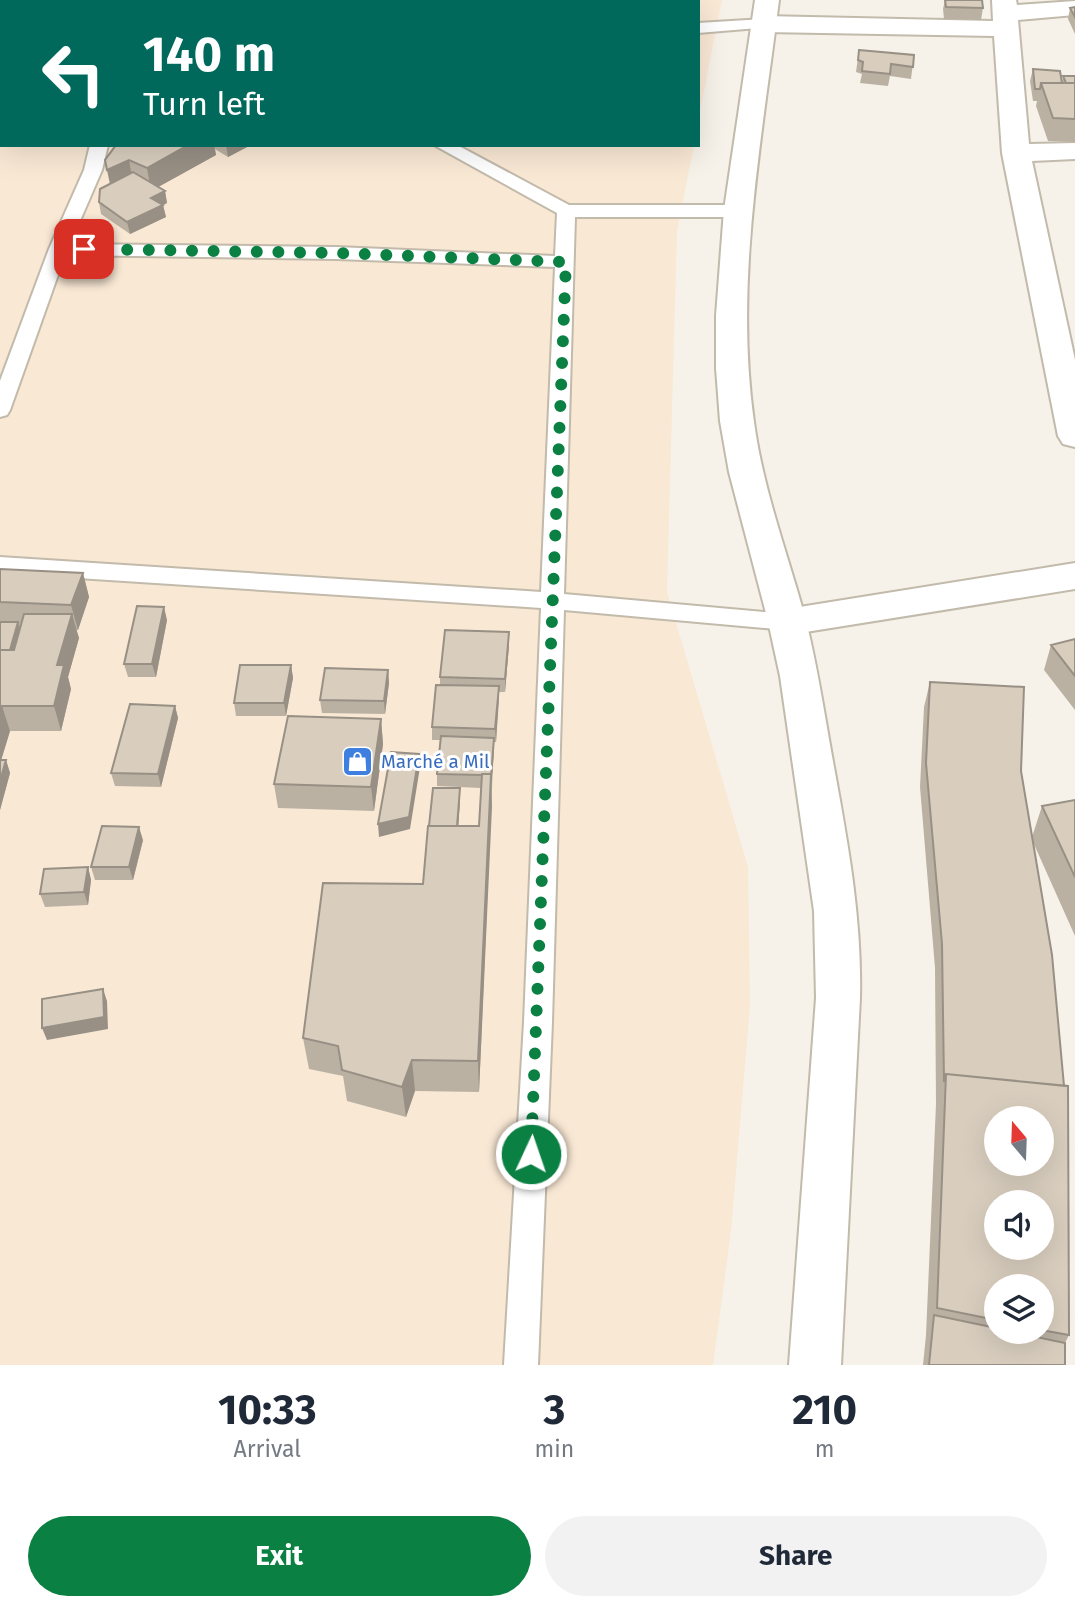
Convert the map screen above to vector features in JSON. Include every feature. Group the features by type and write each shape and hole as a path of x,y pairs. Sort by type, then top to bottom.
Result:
{"street":[{"path":"815,1365 840,953 835,889 787,622 750,488 737,421 732,348 739,211 766,12 1006,14 1075,8"},
{"path":"1006,14 1016,153 1075,436"},
{"path":"1016,153 1075,151"},
{"path":"787,622 1075,576"}],"lane":[{"path":"700,28 766,12"},
{"path":"0,410 58,249 93,170 99,147"},
{"path":"447,147 566,211 739,211"},
{"path":"93,170 114,160"},
{"path":"521,1365 538,1022 566,211"},
{"path":"58,249 336,253 566,262"},
{"path":"0,565 553,601 787,622"}],"shaded area":[{"name":"Marché a Mil","path":"700,0 722,0 700,111"},
{"name":"Marché a Mil","path":"0,147 694,147 677,231 667,592 748,867 750,1006 731,1231 713,1365 0,1365"}],"building":[{"path":"945,0 982,0 983,8 946,7"},
{"path":"859,50 914,55 913,67 891,64 890,74 862,71 863,62 858,60"},
{"path":"1033,69 1060,71 1062,83 1041,83 1040,89 1035,89"},
{"path":"1063,76 1075,76 1075,83 1066,83"},
{"path":"1041,83 1075,83 1075,119 1053,118"},
{"path":"115,147 184,147 147,168 129,160 107,170 105,160"},
{"path":"133,172 165,191 151,198 163,205 127,222 99,202 100,189"},
{"path":"0,569 83,573 71,605 0,602"},
{"path":"137,606 164,607 152,664 124,664"},
{"path":"24,614 72,614 57,665 64,665 54,706 2,706 0,712 0,650 14,650"},
{"path":"0,622 18,622 10,650 0,650"},
{"path":"445,630 509,632 505,679 440,677"},
{"path":"1075,639 1075,676 1051,645"},
{"path":"240,665 291,665 284,703 234,703"},
{"path":"325,668 388,670 384,701 320,700"},
{"path":"930,682 1024,687 1021,771 1052,955 1064,1086 946,1074 944,1082 942,944 926,763"},
{"path":"436,685 499,686 495,729 432,727"},
{"path":"130,704 175,706 158,774 111,773"},
{"path":"288,716 381,719 371,787 274,784"},
{"path":"441,736 494,738 491,776 437,774"},
{"path":"391,752 419,754 409,817 378,824"},
{"path":"0,760 6,760 0,781"},
{"path":"482,774 491,774 478,1061 412,1060 402,1087 342,1070 338,1046 303,1038 323,883 423,884 428,826 479,826"},
{"path":"433,788 460,788 457,826 429,826"},
{"path":"1075,800 1075,877 1042,806"},
{"path":"102,826 139,827 129,867 91,867"},
{"path":"88,867 84,892 40,894 44,869"},
{"path":"103,989 104,1017 42,1028 42,999"},
{"path":"946,1074 1068,1086 1069,1335 1054,1332 1054,1274 984,1274 984,1318 937,1308"},
{"path":"934,1315 984,1325 984,1344 1054,1344 1054,1341 1065,1343 1065,1365 929,1365"}],"place":[{"name":"Marché a Mil","path":"358,761"}],"route":[{"path":"84,249 336,253 566,262 531,1154"}]}
